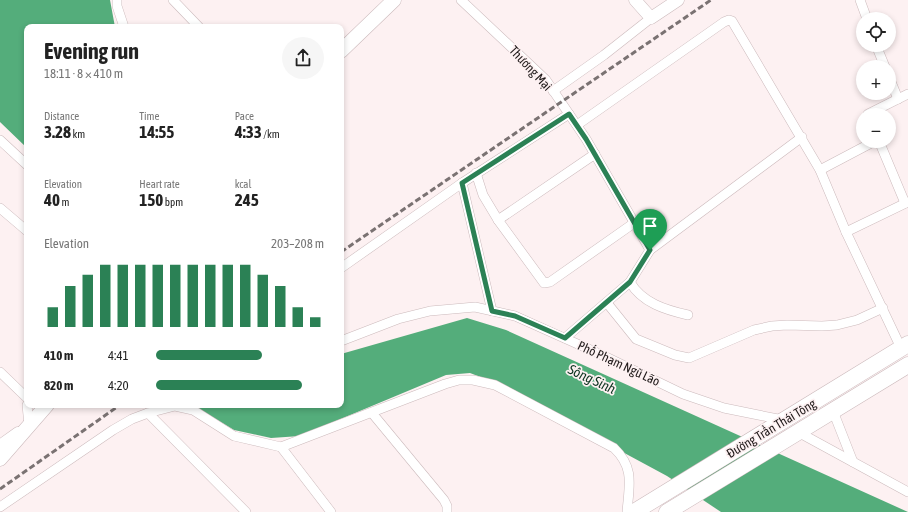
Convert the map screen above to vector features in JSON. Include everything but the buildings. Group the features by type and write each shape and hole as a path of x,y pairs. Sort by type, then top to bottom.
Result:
{"highway":[{"name":"Đường Trần Thái Tông","path":"634,512 905,346"},
{"name":"Đường Trần Thái Tông","path":"671,509 796,434 908,364"}],"main road":[{"path":"344,48 394,0"},
{"path":"0,460 43,408"}],"street":[{"path":"173,0 196,24"},
{"name":"Thương Mại","path":"461,0 546,80 595,154 650,250"},
{"path":"635,0 651,18"},
{"path":"553,91 604,55 651,18 678,0"},
{"path":"860,0 864,12"},
{"path":"119,2 123,24"},
{"path":"577,125 729,20 736,25 820,170 846,232 883,308 905,346"},
{"path":"896,94 898,99"},
{"path":"880,108 908,94"},
{"path":"344,266 476,173 569,114"},
{"path":"565,338 630,282 650,250 802,137"},
{"path":"0,140 24,162"},
{"path":"820,170 862,148"},
{"path":"846,232 906,203 882,148"},
{"path":"498,220 595,154"},
{"path":"476,173 483,195 498,220 542,281 547,283 634,223"},
{"path":"462,183 492,311"},
{"path":"0,208 24,228"},
{"path":"630,282 635,291 642,297 674,312 688,315"},
{"path":"607,303 636,339 675,355 689,358 754,330 772,326 787,325 837,325 857,320 883,308"},
{"name":"Phố Phạm Ngũ Lão","path":"344,337 398,318 430,312 475,307 515,316 683,394 724,408 779,423"},
{"path":"0,372 24,395"},
{"path":"187,408 193,410 234,436 281,447 445,384 459,380 473,380 495,385 614,448 622,456 630,473 627,512"},
{"path":"0,446 29,425 27,408"},
{"path":"0,507 113,430 132,419 167,408"},
{"path":"833,411 853,462"},
{"path":"148,413 246,512"},
{"path":"372,413 444,500 447,506 447,512"},
{"path":"796,434 853,462 908,492"},
{"path":"281,447 331,512"}],"water":[{"path":"0,0 110,0 114,24 24,24 24,145 0,122"},
{"name":"Sông Sinh","path":"467,318 506,330 908,512 721,512 667,476 491,381 470,373 446,375 300,436 271,438 234,430 197,408 344,408 344,353"}],"railway":[{"path":"344,250 711,0"},
{"path":"0,489 116,408"}],"route":[{"path":"569,114 586,139 650,250 630,282 565,338 515,316 492,311 462,183 569,114"}]}
